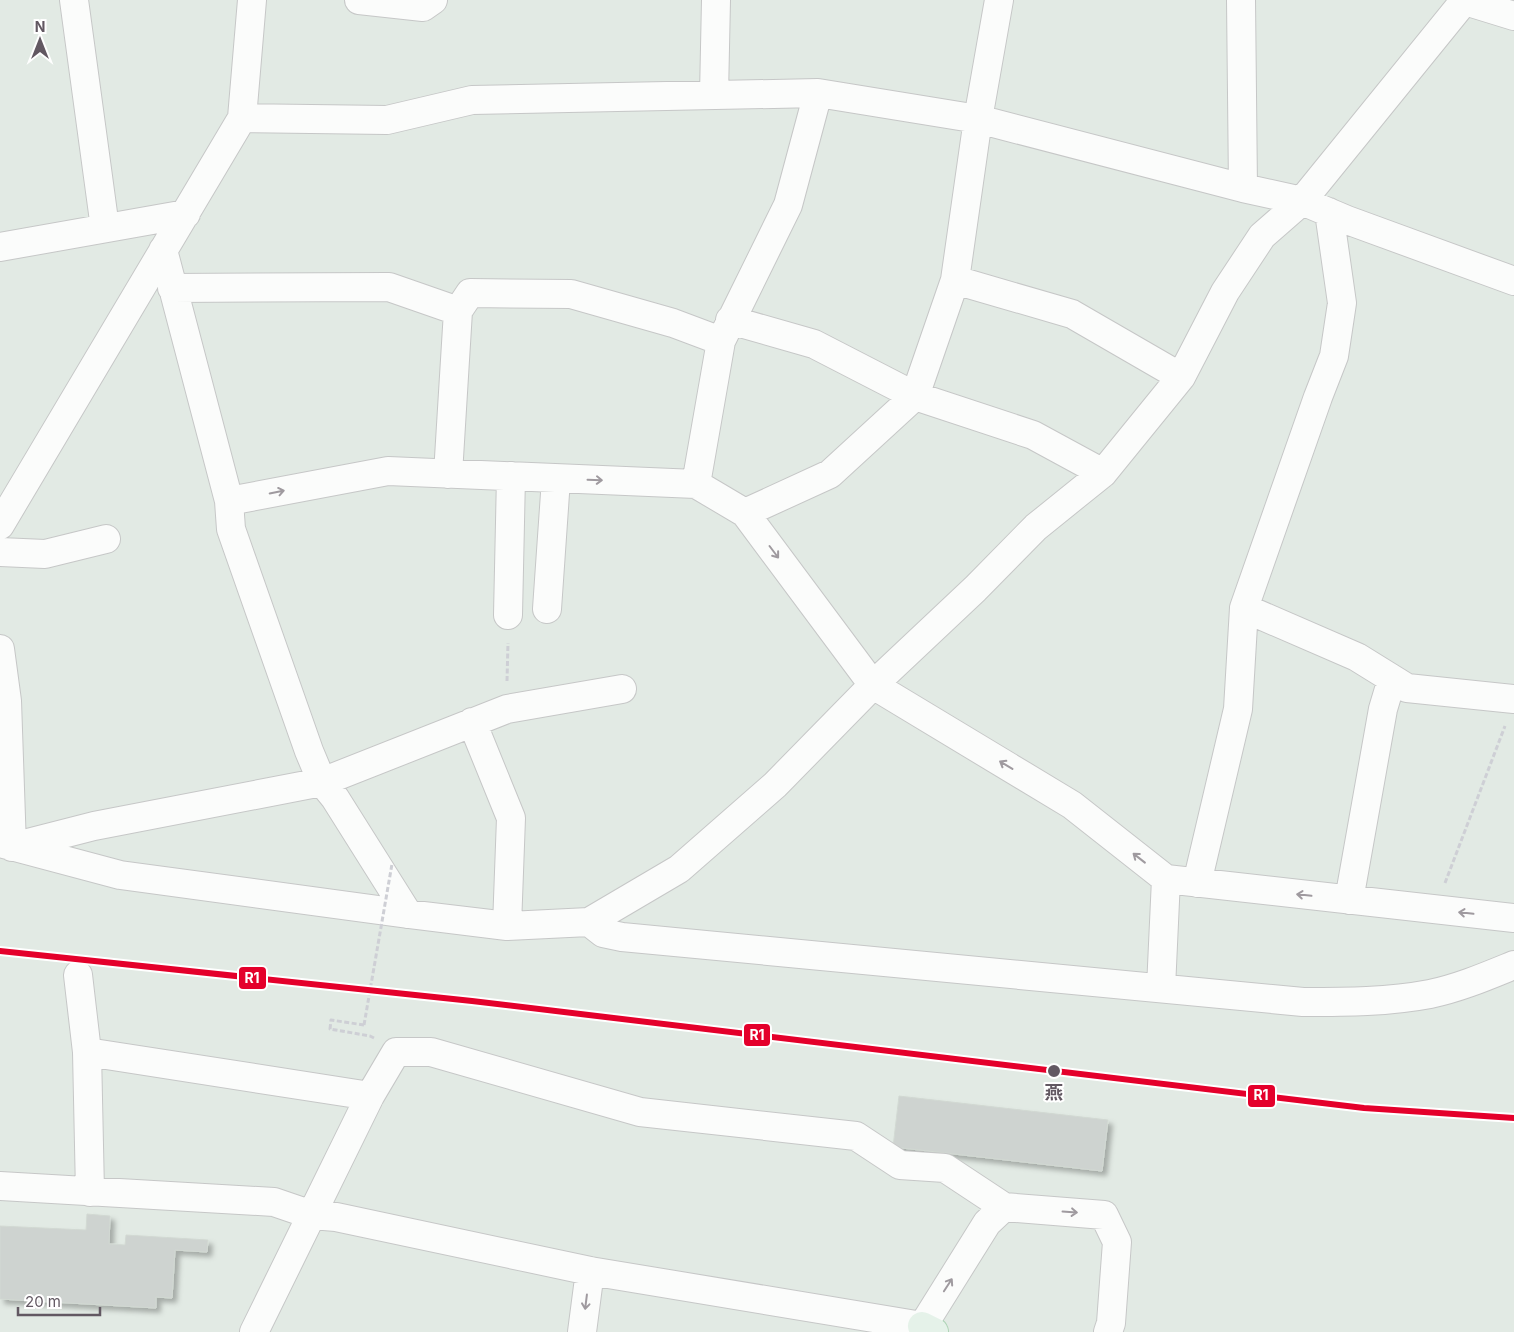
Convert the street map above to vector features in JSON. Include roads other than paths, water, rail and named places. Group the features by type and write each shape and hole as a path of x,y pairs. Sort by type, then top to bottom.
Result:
{"street":[{"path":"74,0 105,228"},
{"path":"0,525 242,118 252,0"},
{"path":"359,0 423,7 433,0"},
{"path":"745,513 830,474 915,396 955,280 978,119 999,0"},
{"path":"1241,0 1243,188"},
{"path":"6,845 120,874 408,914 507,926 589,922 679,870 775,785 873,685 975,589 1036,528 1103,473 1182,377 1225,292 1262,236 1302,201 1464,0 1514,16"},
{"path":"711,1 714,95"},
{"path":"242,118 387,120 472,100 818,93 978,119 1243,188 1302,201 1347,220 1514,281"},
{"path":"696,484 725,331 788,205 818,93"},
{"path":"1197,883 1238,709 1244,608 1318,396 1334,356 1342,303 1329,212"},
{"path":"0,247 186,214"},
{"path":"162,250 229,501 231,529 322,782 336,798 408,914"},
{"path":"955,280 1072,314 1182,377"},
{"path":"172,288 389,287 458,311"},
{"path":"448,474 458,311 470,293 571,294 672,323 814,344 915,396 1033,435 1103,473"},
{"path":"229,501 388,471 696,484 745,513 873,685 1072,805 1166,879 1514,918"},
{"path":"508,614 511,476"},
{"path":"547,609 556,479"},
{"path":"0,552 45,554 106,539"},
{"path":"1244,608 1357,656 1407,688 1511,709"},
{"path":"0,649 7,701 6,845"},
{"path":"1349,900 1383,709 1392,679"},
{"path":"6,845 322,782 506,709 622,689"},
{"path":"472,722 511,818 507,926"},
{"path":"1161,988 1166,879"},
{"path":"589,922 602,933 622,937 1304,1002 1352,1002 1431,994 1514,965"},
{"path":"78,975 87,1052 90,1192"},
{"path":"87,1052 370,1096"},
{"path":"254,1332 370,1096 396,1052 431,1052 640,1112 856,1136 900,1165 946,1168 1004,1207 1104,1215 1117,1242 1111,1322 1108,1332"},
{"path":"0,1186 274,1202 312,1215 336,1217 590,1271 925,1330 987,1224 1004,1207"},
{"path":"582,1332 590,1271"}],"place":[{"name":"燕","path":"1054,1071"}]}
